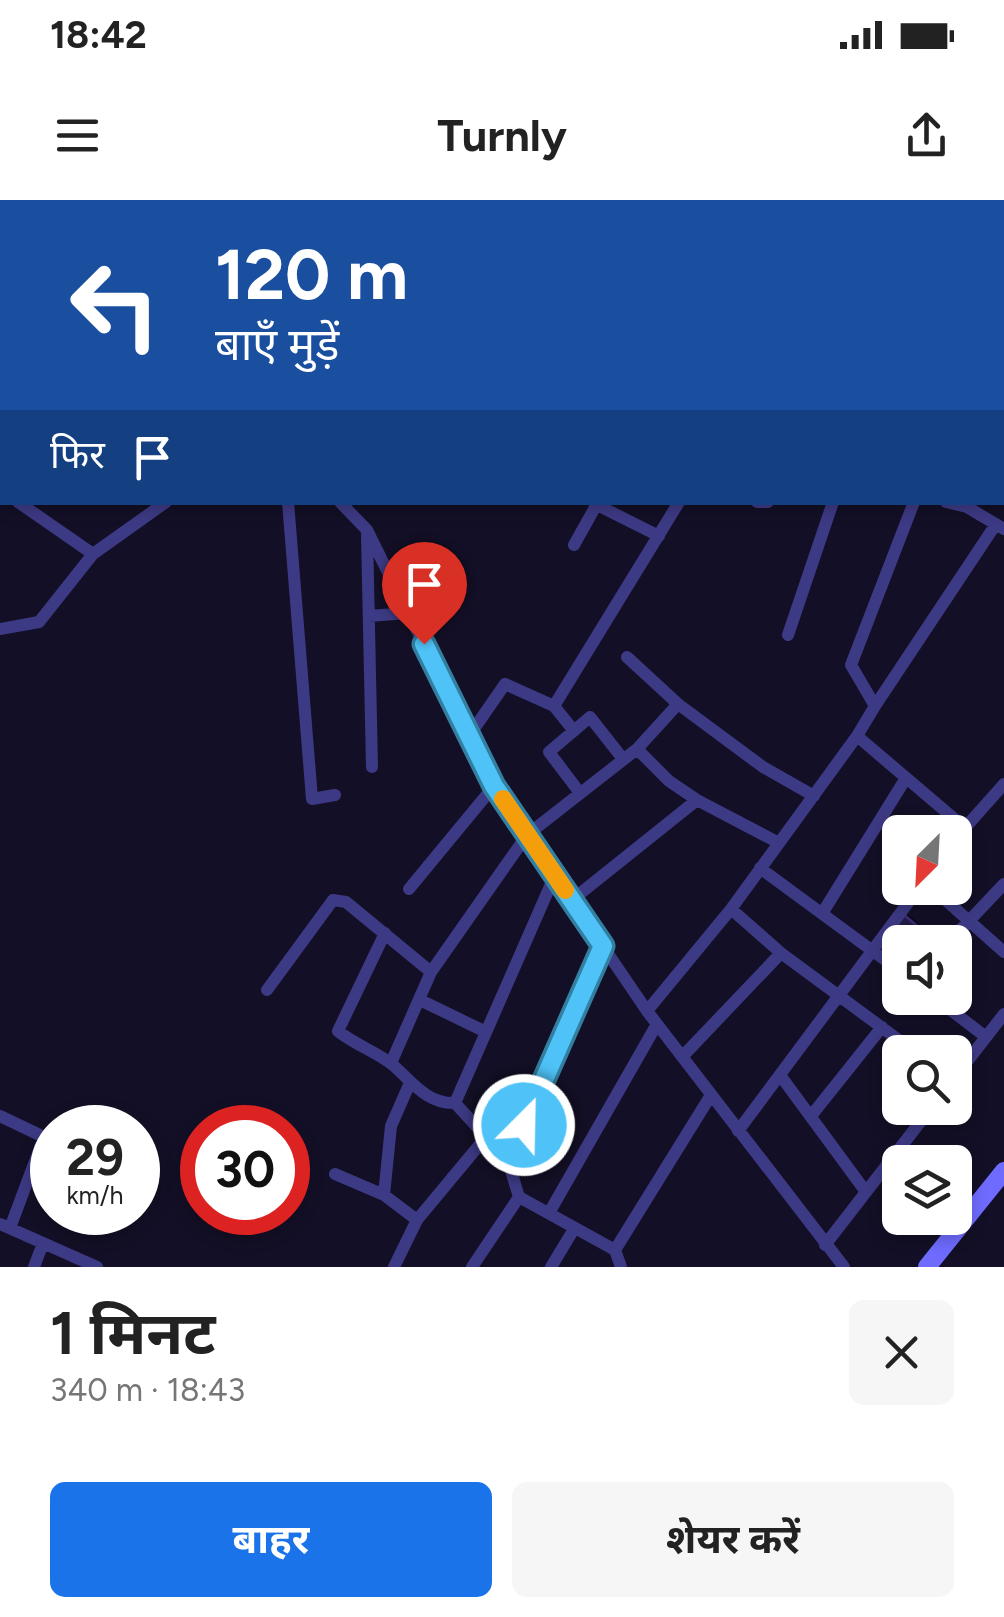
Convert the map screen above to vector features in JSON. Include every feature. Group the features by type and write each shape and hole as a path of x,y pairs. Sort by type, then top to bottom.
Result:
{"street":[{"path":"22,505 93,554"},
{"path":"0,628 39,622 93,554 162,505"},
{"path":"288,505 312,799 336,795"},
{"path":"343,505 367,530 494,786 647,1011 844,1267"},
{"path":"574,546 597,505"},
{"path":"600,505 658,536"},
{"path":"554,706 677,505"},
{"path":"788,635 832,505"},
{"path":"875,706 852,665 913,505"},
{"path":"647,1011 730,909 858,736 1000,526 968,505"},
{"path":"367,530 372,767"},
{"path":"369,616 408,613"},
{"path":"626,657 678,704 763,767 814,796"},
{"path":"469,736 505,684 554,706 574,731"},
{"path":"391,1063 422,1001 430,972 527,834 637,749 678,704"},
{"path":"580,792 549,752 590,717 624,759"},
{"path":"858,736 942,815"},
{"path":"637,749 669,781 697,800 779,843"},
{"path":"823,912 906,778"},
{"path":"972,820 1004,784"},
{"path":"409,888 494,786"},
{"path":"572,900 697,800"},
{"path":"760,868 882,958"},
{"path":"455,1102 554,875"},
{"path":"966,925 1004,884"},
{"path":"268,990 333,900 346,902 430,972"},
{"path":"738,1131 906,905"},
{"path":"952,905 1004,952"},
{"path":"730,909 781,953 892,1035"},
{"path":"386,933 338,1031 391,1063 409,1085 444,1103 455,1102"},
{"path":"508,1161 603,946"},
{"path":"682,1058 781,953"},
{"path":"422,1001 486,1032"},
{"path":"972,1055 1004,1014"},
{"path":"957,1015 986,1037"},
{"path":"548,1213 657,1024"},
{"path":"810,1116 882,1027"},
{"path":"780,1074 866,1192"},
{"path":"384,1196 391,1126 409,1085"},
{"path":"615,1250 711,1095"},
{"path":"455,1102 508,1161 519,1197 615,1250 622,1267"},
{"path":"0,1116 44,1137 5,1226 97,1267"},
{"path":"825,1244 918,1125"},
{"path":"394,1267 417,1220 486,1137"},
{"path":"927,1267 1004,1170"},
{"path":"335,1174 384,1196 417,1220"},
{"path":"472,1267 519,1197"},
{"path":"551,1267 574,1230"},
{"path":"34,1267 43,1243"}],"building":[{"path":"903,914 916,925 895,925"}],"slow traffic":[{"path":"503,799 565,890"}],"route":[{"path":"424,644 494,786 603,946 524,1125"}]}
